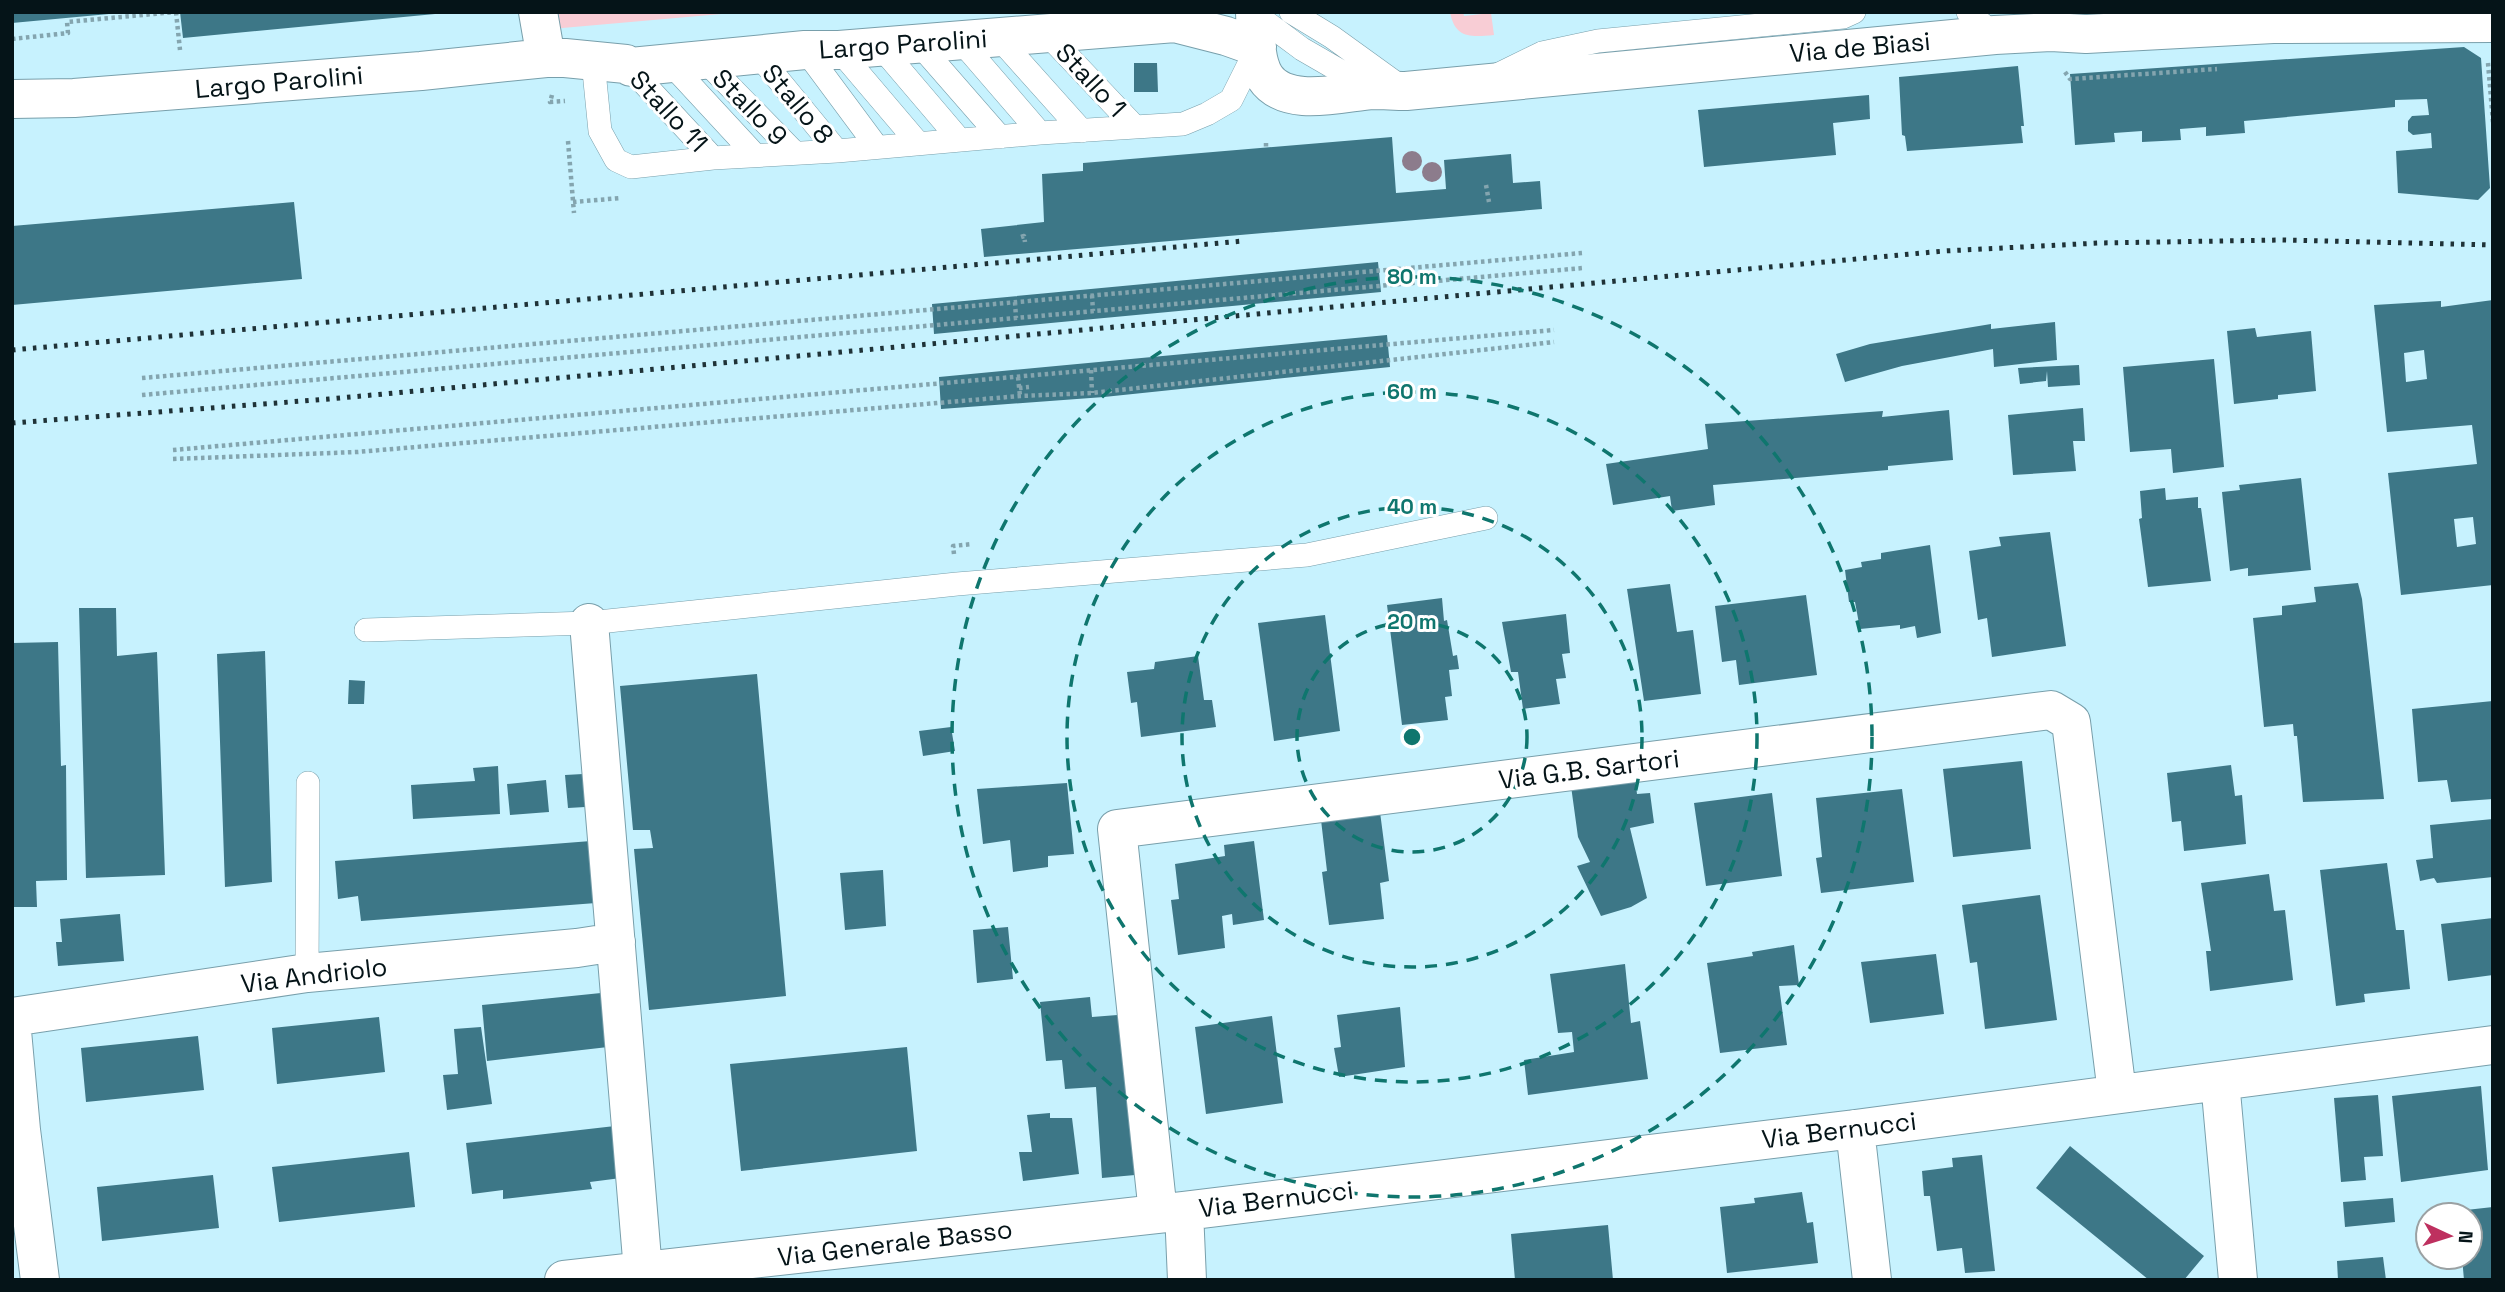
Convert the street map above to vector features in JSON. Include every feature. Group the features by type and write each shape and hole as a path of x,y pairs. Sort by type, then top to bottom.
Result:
{"street":[{"path":"538,12 546,58"},
{"name":"Largo Parolini","path":"12,99 116,95 421,71 546,58 631,67 1175,23 1265,21"},
{"name":"Via de Biasi","path":"1265,21 1263,74 1271,84 1295,95 1316,97 1480,83 1982,24 2050,22 2086,34 2273,24 2490,37"},
{"path":"589,623 643,1270"},
{"name":"Via G.B. Sartori","path":"1171,1212 1117,829 2051,710 2071,722 2117,1093"},
{"name":"Via Andriolo","path":"12,1017 307,973 616,942"},
{"path":"12,1031 17,1131 40,1280"},
{"name":"Via Bernucci","path":"1171,1212 1855,1129 2493,1045"},
{"path":"2220,1081 2238,1280"},
{"path":"1855,1129 1872,1280"},
{"path":"1171,1212 1187,1280"},
{"name":"Via Generale Basso","path":"564,1280 1171,1212"}],"lane":[{"path":"1480,83 1542,53 1598,41 1843,17 1854,12"},
{"path":"610,63 600,131 616,159 631,167 713,158 1183,124 1231,100 1265,21 1332,37 1390,91"},
{"name":"Stallo 1","path":"1046,33 1135,127"},
{"path":"998,37 1082,131"},
{"path":"959,39 1040,133"},
{"path":"918,43 1000,137"},
{"path":"879,45 959,139"},
{"path":"822,50 918,143"},
{"path":"822,50 877,147"},
{"name":"Stallo 8","path":"759,56 837,151"},
{"path":"687,62 755,155"},
{"name":"Stallo 9","path":"687,62 795,153"},
{"name":"Stallo 11","path":"610,63 713,158"},
{"path":"366,630 589,623 957,584 1307,555 1486,518"},
{"path":"307,973 308,782"}],"path":[{"path":"12,39 68,33 67,22 174,12"},
{"path":"2490,37 2493,122"},
{"path":"1486,185 1489,202"},
{"path":"1020,237 1024,236 1025,242"},
{"path":"142,378 1582,253"},
{"path":"142,396 1583,268"},
{"path":"1092,295 1093,311"},
{"path":"1015,302 1016,318"},
{"path":"1016,311 1024,310"},
{"path":"173,450 1554,330"},
{"path":"173,459 357,452 1020,396 1092,393 1554,342"},
{"path":"1091,370 1092,393"},
{"path":"1018,377 1020,396"},
{"path":"1019,388 1029,387"}],"shaded area":[{"path":"549,12 744,12 551,29"},
{"path":"1450,12 1463,12 1464,16 1491,13 1494,35 1471,36 1460,32 1452,21"}],"building":[{"path":"12,12 109,12 109,14 12,23"},
{"path":"180,12 435,12 435,14 183,38"},
{"path":"2464,47 2481,58 2490,188 2478,200 2398,193 2396,151 2432,148 2431,133 2413,135 2408,131 2408,121 2412,116 2429,115 2427,99 2395,100 2395,107 2244,121 2245,133 2206,136 2206,127 2180,129 2181,140 2142,142 2142,131 2114,133 2115,142 2075,145 2070,74"},
{"path":"1134,63 1157,63 1158,92 1134,92"},
{"path":"2018,66 2023,143 1907,151 1905,136 1902,135 1899,77"},
{"path":"1869,95 1870,119 1833,123 1836,155 1704,167 1698,110"},
{"path":"1392,137 1396,193 1446,189 1444,160 1511,154 1513,183 1540,181 1542,209 984,257 981,229 1044,222 1042,174 1083,171 1083,163"},
{"path":"294,202 302,279 12,305 12,226"},
{"path":"1378,262 1381,292 934,334 932,304"},
{"path":"2493,300 2493,585 2401,595 2388,473 2477,464 2472,425 2387,432 2374,305 2441,301 2441,307","holes":["2424,350 2427,379 2406,382 2404,353","2473,517 2476,544 2457,547 2454,519"]},
{"path":"2055,322 2057,360 1994,367 1993,349 1902,366 1845,382 1836,354 1870,344 1991,324 1991,329"},
{"path":"2255,328 2257,337 2311,331 2316,391 2234,404 2227,331"},
{"path":"1387,335 1390,367 1104,397 941,409 939,377"},
{"path":"2214,359 2224,467 2173,473 2171,449 2130,452 2123,367"},
{"path":"2079,365 2080,385 2048,387 2047,371 2046,381 2020,384 2018,368"},
{"path":"2083,408 2085,441 2073,441 2076,471 2013,475 2008,415"},
{"path":"1949,410 1953,460 1888,466 1888,470 1713,485 1715,505 1672,511 1670,496 1613,505 1606,464 1708,449 1705,424 1883,411 1882,417"},
{"path":"2301,478 2311,570 2248,576 2248,568 2230,571 2222,492 2240,490 2239,485"},
{"path":"2165,488 2166,500 2198,497 2211,581 2148,587 2139,519 2142,518 2140,491"},
{"path":"2050,532 2066,646 1992,657 1987,618 1978,620 1969,551 2001,546 1999,537"},
{"path":"1930,545 1941,633 1917,638 1915,626 1900,629 1900,625 1860,629 1855,602 1849,602 1845,570 1862,567 1861,562 1881,559 1881,553"},
{"path":"2358,583 2384,799 2303,802 2297,736 2294,736 2293,724 2264,727 2253,618 2282,615 2282,606 2316,602 2314,587"},
{"path":"1670,584 1677,632 1693,630 1701,694 1644,701 1627,589"},
{"path":"1806,595 1817,675 1739,685 1736,660 1722,662 1715,606"},
{"path":"1442,598 1444,621 1447,620 1453,656 1457,655 1459,669 1449,670 1452,696 1445,697 1448,720 1402,725 1387,605"},
{"path":"79,608 116,608 117,656 157,652 165,875 86,878"},
{"path":"1566,614 1570,653 1562,654 1566,678 1556,679 1560,704 1523,709 1518,672 1511,672 1502,622"},
{"path":"1325,615 1340,731 1274,741 1258,623"},
{"path":"58,642 61,766 66,765 67,880 36,881 37,907 12,907 12,643"},
{"path":"265,651 272,882 225,887 217,654"},
{"path":"1198,656 1204,700 1212,700 1216,727 1141,737 1137,702 1131,703 1127,672 1154,669 1155,662"},
{"path":"757,674 786,996 649,1010 634,849 653,848 650,830 633,830 620,686"},
{"path":"349,680 365,681 364,704 348,704"},
{"path":"2493,701 2493,799 2451,802 2447,780 2418,782 2412,709"},
{"path":"951,727 955,751 923,756 919,731"},
{"path":"2022,761 2031,849 1953,857 1943,769"},
{"path":"2231,765 2235,796 2242,795 2246,844 2184,851 2181,821 2172,822 2167,773"},
{"path":"498,766 500,814 413,819 411,785 475,781 473,768"},
{"path":"583,774 585,807 568,808 565,775"},
{"path":"1635,778 1637,794 1650,793 1654,823 1630,828 1647,898 1631,907 1601,916 1577,866 1590,862 1578,837 1571,786"},
{"path":"546,780 549,812 510,815 507,784"},
{"path":"1067,783 1074,854 1048,856 1048,867 1013,872 1010,840 983,844 977,789"},
{"path":"1902,789 1914,882 1821,893 1816,858 1822,857 1816,798"},
{"path":"1772,793 1782,876 1706,886 1694,803"},
{"path":"1380,812 1389,881 1380,883 1384,919 1329,925 1322,872 1327,871 1321,820"},
{"path":"2493,819 2493,877 2437,883 2434,878 2420,881 2416,860 2433,858 2430,825"},
{"path":"591,841 596,903 361,921 358,896 338,899 335,861"},
{"path":"1254,841 1264,920 1233,925 1232,914 1222,916 1225,948 1178,955 1171,900 1179,899 1175,864 1225,856 1224,845"},
{"path":"2387,863 2396,930 2404,930 2410,989 2364,994 2365,1002 2336,1006 2320,870"},
{"path":"883,870 886,926 845,930 840,873"},
{"path":"2269,874 2274,911 2285,910 2293,980 2210,991 2206,951 2211,951 2201,883"},
{"path":"2040,895 2057,1020 1985,1029 1977,962 1970,963 1962,905"},
{"path":"120,914 124,961 58,966 56,942 62,942 60,919"},
{"path":"2493,918 2493,975 2448,981 2441,924"},
{"path":"1008,927 1013,979 977,983 973,930"},
{"path":"1794,945 1799,985 1779,986 1787,1045 1720,1053 1707,963 1753,956 1752,952"},
{"path":"1936,954 1944,1014 1870,1023 1861,962"},
{"path":"1625,964 1631,1023 1640,1021 1648,1079 1528,1095 1524,1060 1574,1052 1572,1032 1558,1033 1550,974"},
{"path":"601,993 608,1047 487,1061 482,1005"},
{"path":"1090,997 1092,1017 1130,1014 1146,1174 1102,1178 1096,1087 1065,1089 1062,1060 1046,1061 1040,1002"},
{"path":"1400,1007 1405,1067 1339,1077 1334,1048 1341,1047 1337,1015"},
{"path":"1272,1016 1283,1103 1206,1114 1195,1027"},
{"path":"379,1017 385,1072 277,1084 272,1028"},
{"path":"481,1027 492,1104 447,1110 443,1075 458,1074 454,1029"},
{"path":"198,1036 204,1090 86,1102 81,1048"},
{"path":"907,1047 917,1151 741,1171 730,1064"},
{"path":"2481,1086 2488,1170 2401,1182 2392,1096"},
{"path":"2378,1095 2383,1156 2364,1157 2366,1180 2341,1182 2334,1098"},
{"path":"1050,1113 1050,1118 1072,1118 1079,1174 1023,1181 1019,1152 1032,1152 1027,1115"},
{"path":"615,1126 621,1178 590,1182 592,1189 503,1199 503,1190 472,1194 466,1143"},
{"path":"2070,1146 2204,1256 2184,1280 2149,1280 2036,1188"},
{"path":"409,1152 415,1207 279,1222 272,1167"},
{"path":"1982,1155 1995,1271 1965,1273 1962,1248 1937,1251 1930,1196 1924,1196 1922,1171 1953,1167 1952,1158"},
{"path":"213,1175 219,1228 102,1241 97,1187"},
{"path":"1802,1192 1807,1223 1813,1222 1818,1263 1727,1273 1720,1207 1755,1203 1754,1198"},
{"path":"2393,1198 2395,1222 2345,1227 2343,1202"},
{"path":"2493,1207 2493,1280 2464,1280 2463,1271 2484,1271 2484,1208"},
{"path":"1608,1225 1613,1280 1515,1280 1511,1234"},
{"path":"2383,1257 2386,1280 2338,1280 2337,1261"}],"railway":[{"path":"12,423 329,399 1944,251 2099,243 2281,240 2493,245"},
{"path":"12,350 1243,241"}]}
